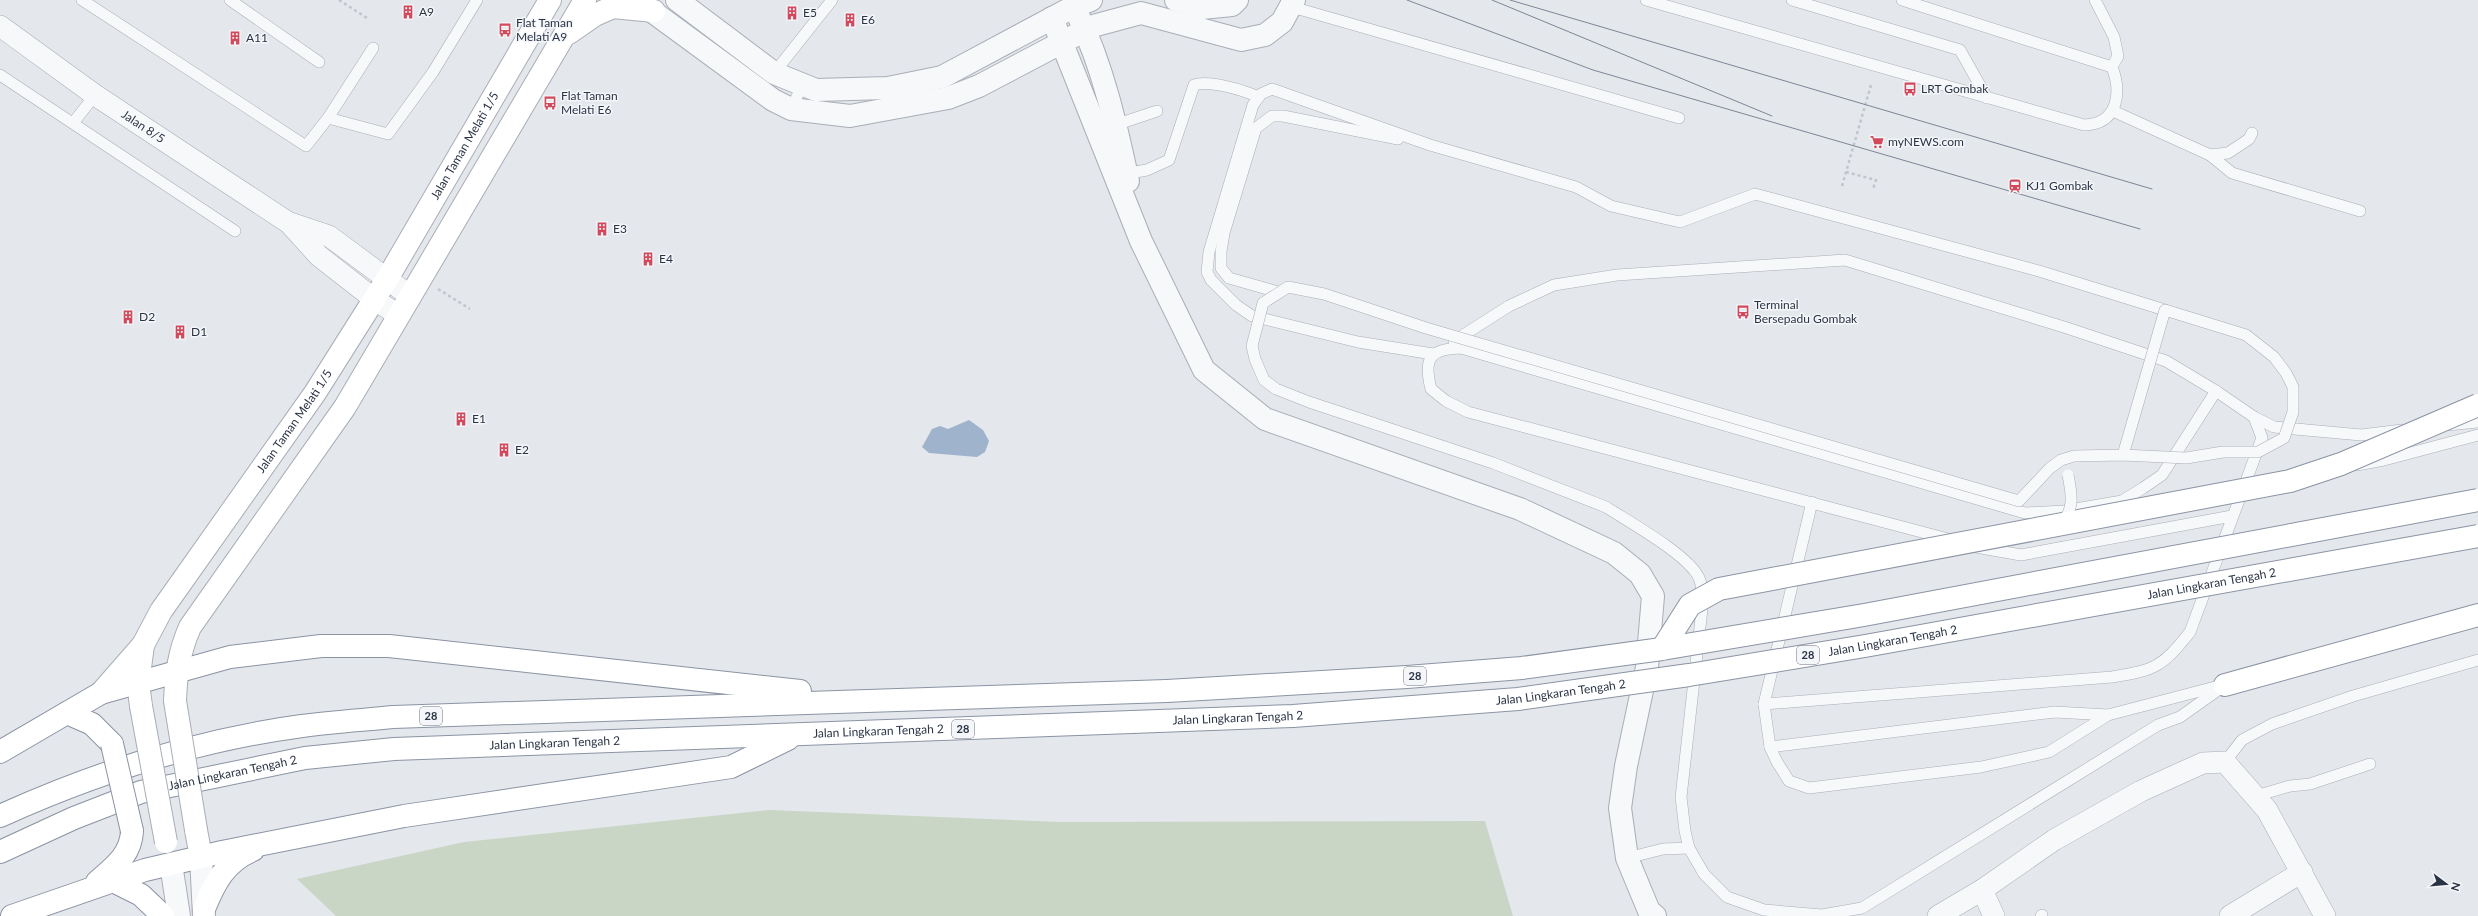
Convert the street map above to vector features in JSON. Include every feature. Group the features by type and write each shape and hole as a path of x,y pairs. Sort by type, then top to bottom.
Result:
{"main road":[{"name":"Jalan Taman Melati 1/5","path":"171,864 138,683 143,644 161,611 315,393 374,300 550,0"},
{"path":"200,857 175,701 176,672 180,650 190,627 345,408 398,315 585,0"},
{"path":"562,39 595,15 613,7 645,6"},
{"path":"1662,649 1690,605 1719,589 2290,481 2341,464 2478,405"},
{"name":"28","path":"0,816 101,774 219,741 302,726 393,717 1166,690 1407,677 1522,668 1662,649 1872,613 2478,500"},
{"name":"Jalan Lingkaran Tengah 2","path":"0,852 74,818 141,792 305,758 394,750 1292,716 1518,699 1689,675 1858,647 2478,536"},
{"path":"2225,685 2478,615"},
{"path":"101,693 143,644"},
{"path":"0,752 101,693 230,657 321,646 389,646 877,700"},
{"path":"67,713 92,724 112,744 132,831 132,842 128,851 102,884"},
{"path":"12,916 102,884 171,864 280,839 404,816 731,767 794,736"},
{"path":"204,913 215,882 238,856 280,839"},
{"path":"102,884 141,895 163,916"}],"street":[{"path":"677,0 774,72 802,86 816,90 888,88 942,77 1052,18 1077,2 1106,128 1141,241 1204,370 1265,419 1520,509 1614,553 1640,574 1653,596 1647,667 1626,766 1620,808 1627,858 1649,911 1655,916"},
{"path":"1176,0 1202,8 1232,5 1236,0"},
{"path":"645,6 773,100 791,109 850,116 948,98 979,86 1084,29 1141,13 1241,40 1265,35 1282,22 1293,3"},
{"path":"1052,18 1062,42 1106,128"},
{"name":"Jalan 8/5","path":"0,26 95,95 289,223 319,256 374,300 398,315"},
{"name":"Jalan 8/5","path":"289,223 329,236 386,279 416,287"},
{"path":"1938,916 1982,890 2054,840 2141,791 2203,763 2225,762 2267,810 2325,916"},
{"path":"200,857 204,913"},
{"path":"171,864 179,916"},
{"path":"2230,916 2302,872"},
{"path":"1982,890 1994,916"}],"lane":[{"path":"82,0 306,146 328,118 373,48"},
{"path":"230,0 319,62"},
{"path":"328,118 388,134 433,72 477,0"},
{"path":"774,72 832,0"},
{"path":"1646,0 2084,125 2094,124 2112,111 2118,97 2117,80 2112,67 2118,56 2114,37 2095,0"},
{"path":"1792,0 1960,50 1987,98"},
{"path":"1902,0 2112,67"},
{"path":"1293,3 1679,118"},
{"path":"0,75 235,230"},
{"path":"1121,174 1146,170 1167,162 1194,86 1201,83 1210,84 1250,92 1258,97"},
{"path":"791,109 802,86"},
{"path":"2019,501 2061,460 2074,456 2123,455 2186,458 2223,452 2258,452 2284,438 2293,412 2293,387 2286,372 2274,358 2246,335 2039,271 1755,194 1680,222 1611,206 1576,187 1430,145 1272,89 1258,97 1253,105 1209,252 1207,272 1211,280 1236,305 1252,316 1358,342 1438,351 1461,348 2025,513 2064,511 2122,501 2143,488 2162,475 2216,391"},
{"path":"73,123 95,95"},
{"path":"1106,128 1157,110"},
{"path":"2112,111 2210,155 2232,173 2360,211"},
{"path":"1278,292 1230,278 1222,268 1221,260 1224,233 1256,128 1264,120 1272,116 1295,117 1430,145"},
{"path":"2210,155 2228,152 2249,140 2252,133"},
{"path":"2232,516 2021,555 1982,550 1812,502 1468,412 1446,401 1431,389 1428,366 1438,351 1509,306 1554,285 1617,275 1845,260 2064,327 2166,361 2216,391 2254,417 2274,427 2361,435 2478,422"},
{"path":"2225,685 2180,717 2158,725 1862,908 1822,915 1764,910 1727,897 1704,874 1689,848 1685,831 1681,797 1702,609 1700,580 1694,569 1679,556 1606,507 1493,463 1309,402 1276,389 1264,380 1255,359 1252,346 1263,303 1288,287 1324,294 1426,328 2019,501 2045,514 2064,516 2232,488 2384,460 2478,435"},
{"path":"2123,455 2165,310"},
{"path":"1764,704 2112,677 2144,672 2169,658 2190,632 2213,574 2232,516 2262,438 2254,417"},
{"path":"2058,524 2066,518 2072,500 2068,474"},
{"path":"1812,502 1764,704 1770,746 1776,762 1789,781 1809,788 1981,767 2049,752 2108,715"},
{"path":"2225,762 2242,740 2272,724 2354,696 2478,660"},
{"path":"1770,746 2055,712 2108,715 2225,685"},
{"path":"2256,796 2290,786 2310,784 2370,764"},
{"path":"1627,858 1663,850 1689,848"}],"path":[{"path":"339,0 367,18"},
{"path":"1842,186 1871,85"},
{"path":"1846,172 1876,180 1873,189"},
{"path":"416,287 470,309"}],"green space":[{"path":"769,810 1060,822 1485,821 1513,916 336,916 297,879 464,842"}],"water":[{"path":"969,420 983,430 989,441 985,452 977,457 929,453 922,447 932,429 940,426 948,429"}],"tram line":[{"path":"1407,0 1593,70 2140,229"},
{"path":"1492,0 1772,116"},
{"path":"1510,0 2152,189"}],"place":[{"name":"A9","path":"408,12"},
{"name":"E5","path":"792,13"},
{"name":"E6","path":"850,20"},
{"name":"Flat Taman Melati A9","path":"505,30"},
{"name":"A11","path":"235,38"},
{"name":"LRT Gombak","path":"1910,89"},
{"name":"Flat Taman Melati E6","path":"550,103"},
{"name":"myNEWS.com","path":"1877,142"},
{"name":"KJ1 Gombak","path":"2015,186"},
{"name":"E3","path":"602,229"},
{"name":"E4","path":"648,259"},
{"name":"Terminal Bersepadu Gombak","path":"1743,312"},
{"name":"D2","path":"128,317"},
{"name":"D1","path":"180,332"},
{"name":"E1","path":"461,419"},
{"name":"E2","path":"504,450"}]}
